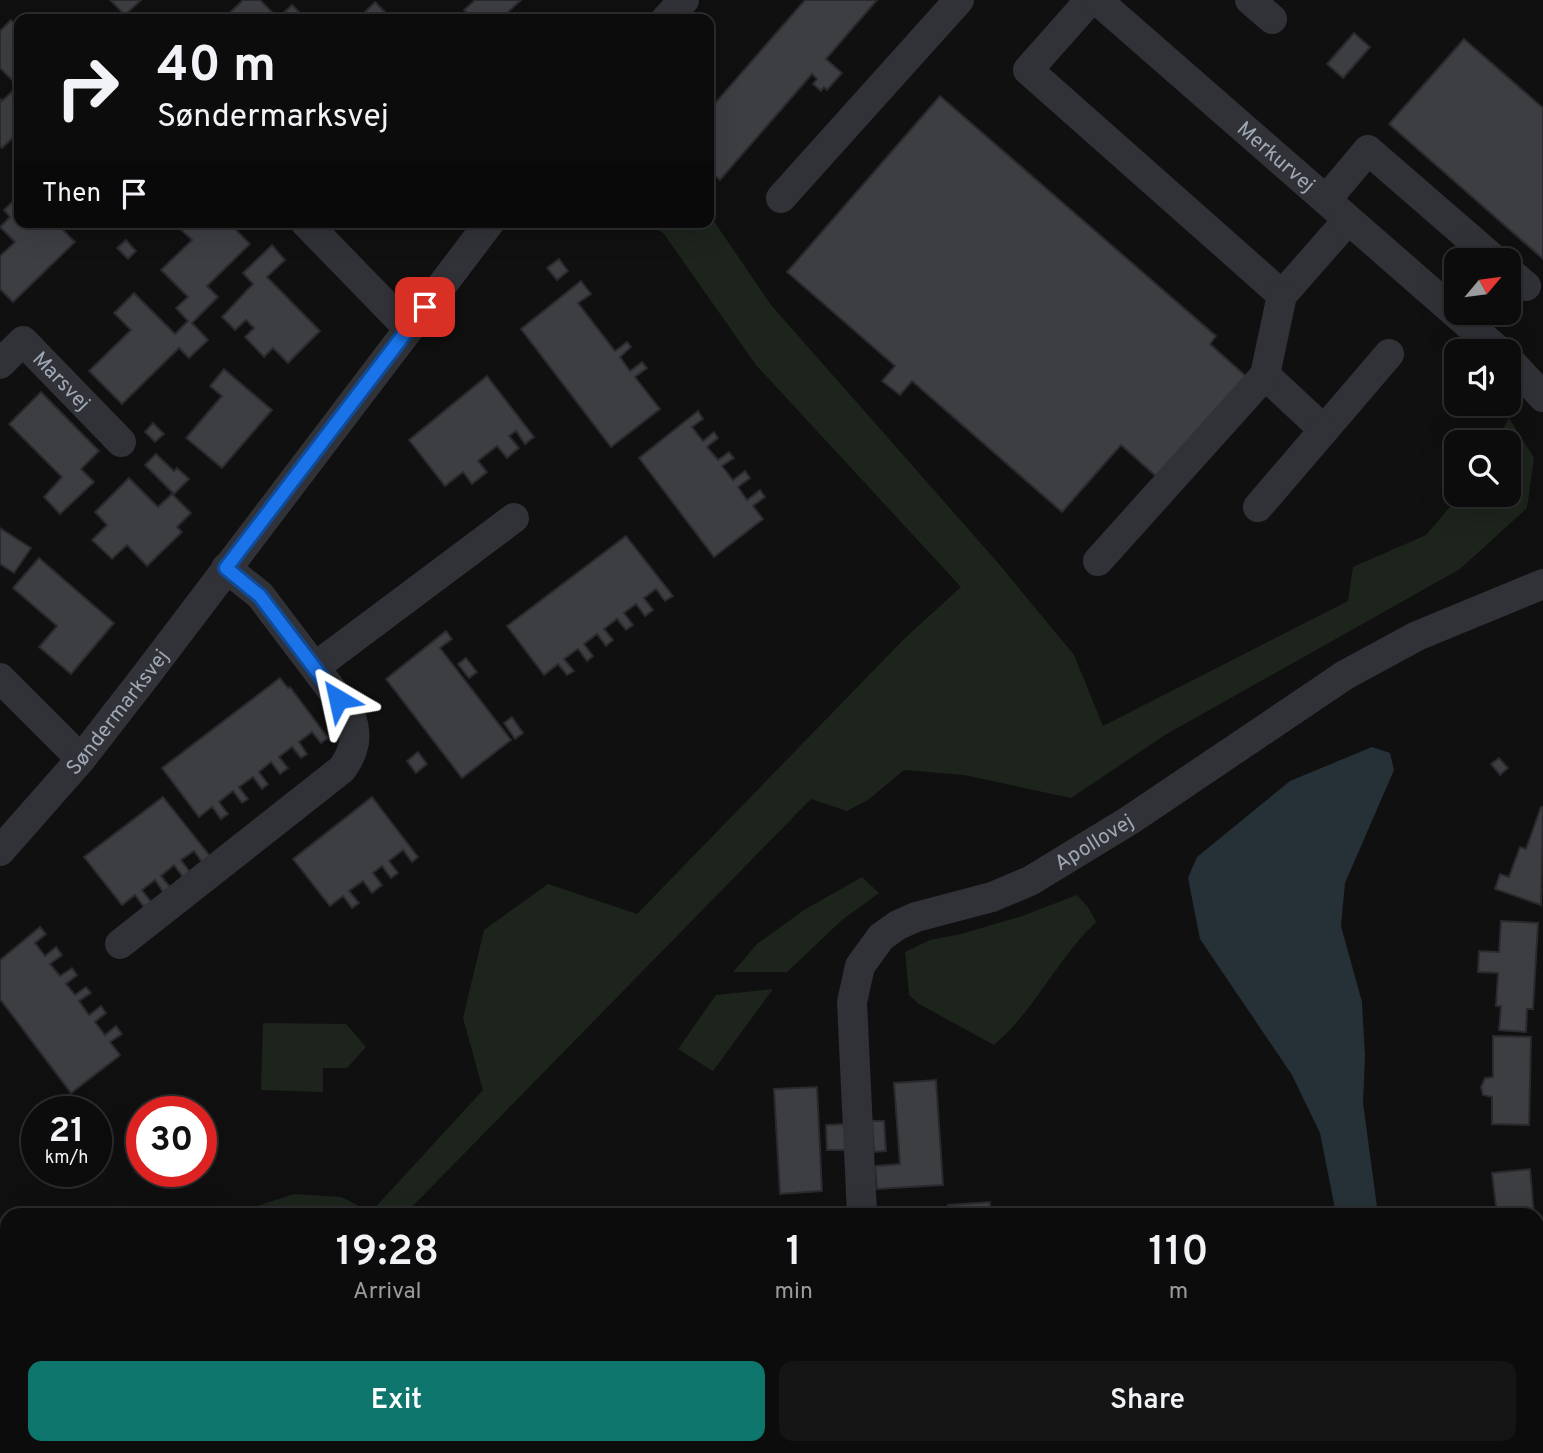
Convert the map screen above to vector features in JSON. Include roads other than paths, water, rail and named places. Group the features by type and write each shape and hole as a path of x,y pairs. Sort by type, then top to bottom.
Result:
{"street":[{"path":"671,14 684,0"},
{"path":"781,198 959,0"},
{"path":"1090,0 1028,70 1282,295"},
{"name":"Merkurvej","path":"1097,0 1485,339"},
{"path":"1250,0 1272,19"},
{"path":"1326,200 1368,150 1481,248"},
{"path":"1098,561 1265,376 1282,295 1348,220"},
{"path":"311,228 408,328"},
{"name":"Søndermarksvej","path":"0,851 81,759 148,674 485,228"},
{"name":"Marsvej","path":"0,364 23,341 121,442"},
{"path":"1258,507 1388,354"},
{"path":"1521,373 1543,397"},
{"path":"1265,376 1324,430"},
{"path":"315,667 514,518"},
{"path":"120,944 342,769 351,757 355,728 350,715 260,596 226,568"},
{"name":"Apollovej","path":"862,1208 852,1002 860,966 881,937 916,917 992,897 1030,881 1130,820 1345,675 1417,636 1543,584"},
{"path":"0,678 81,759"}]}
